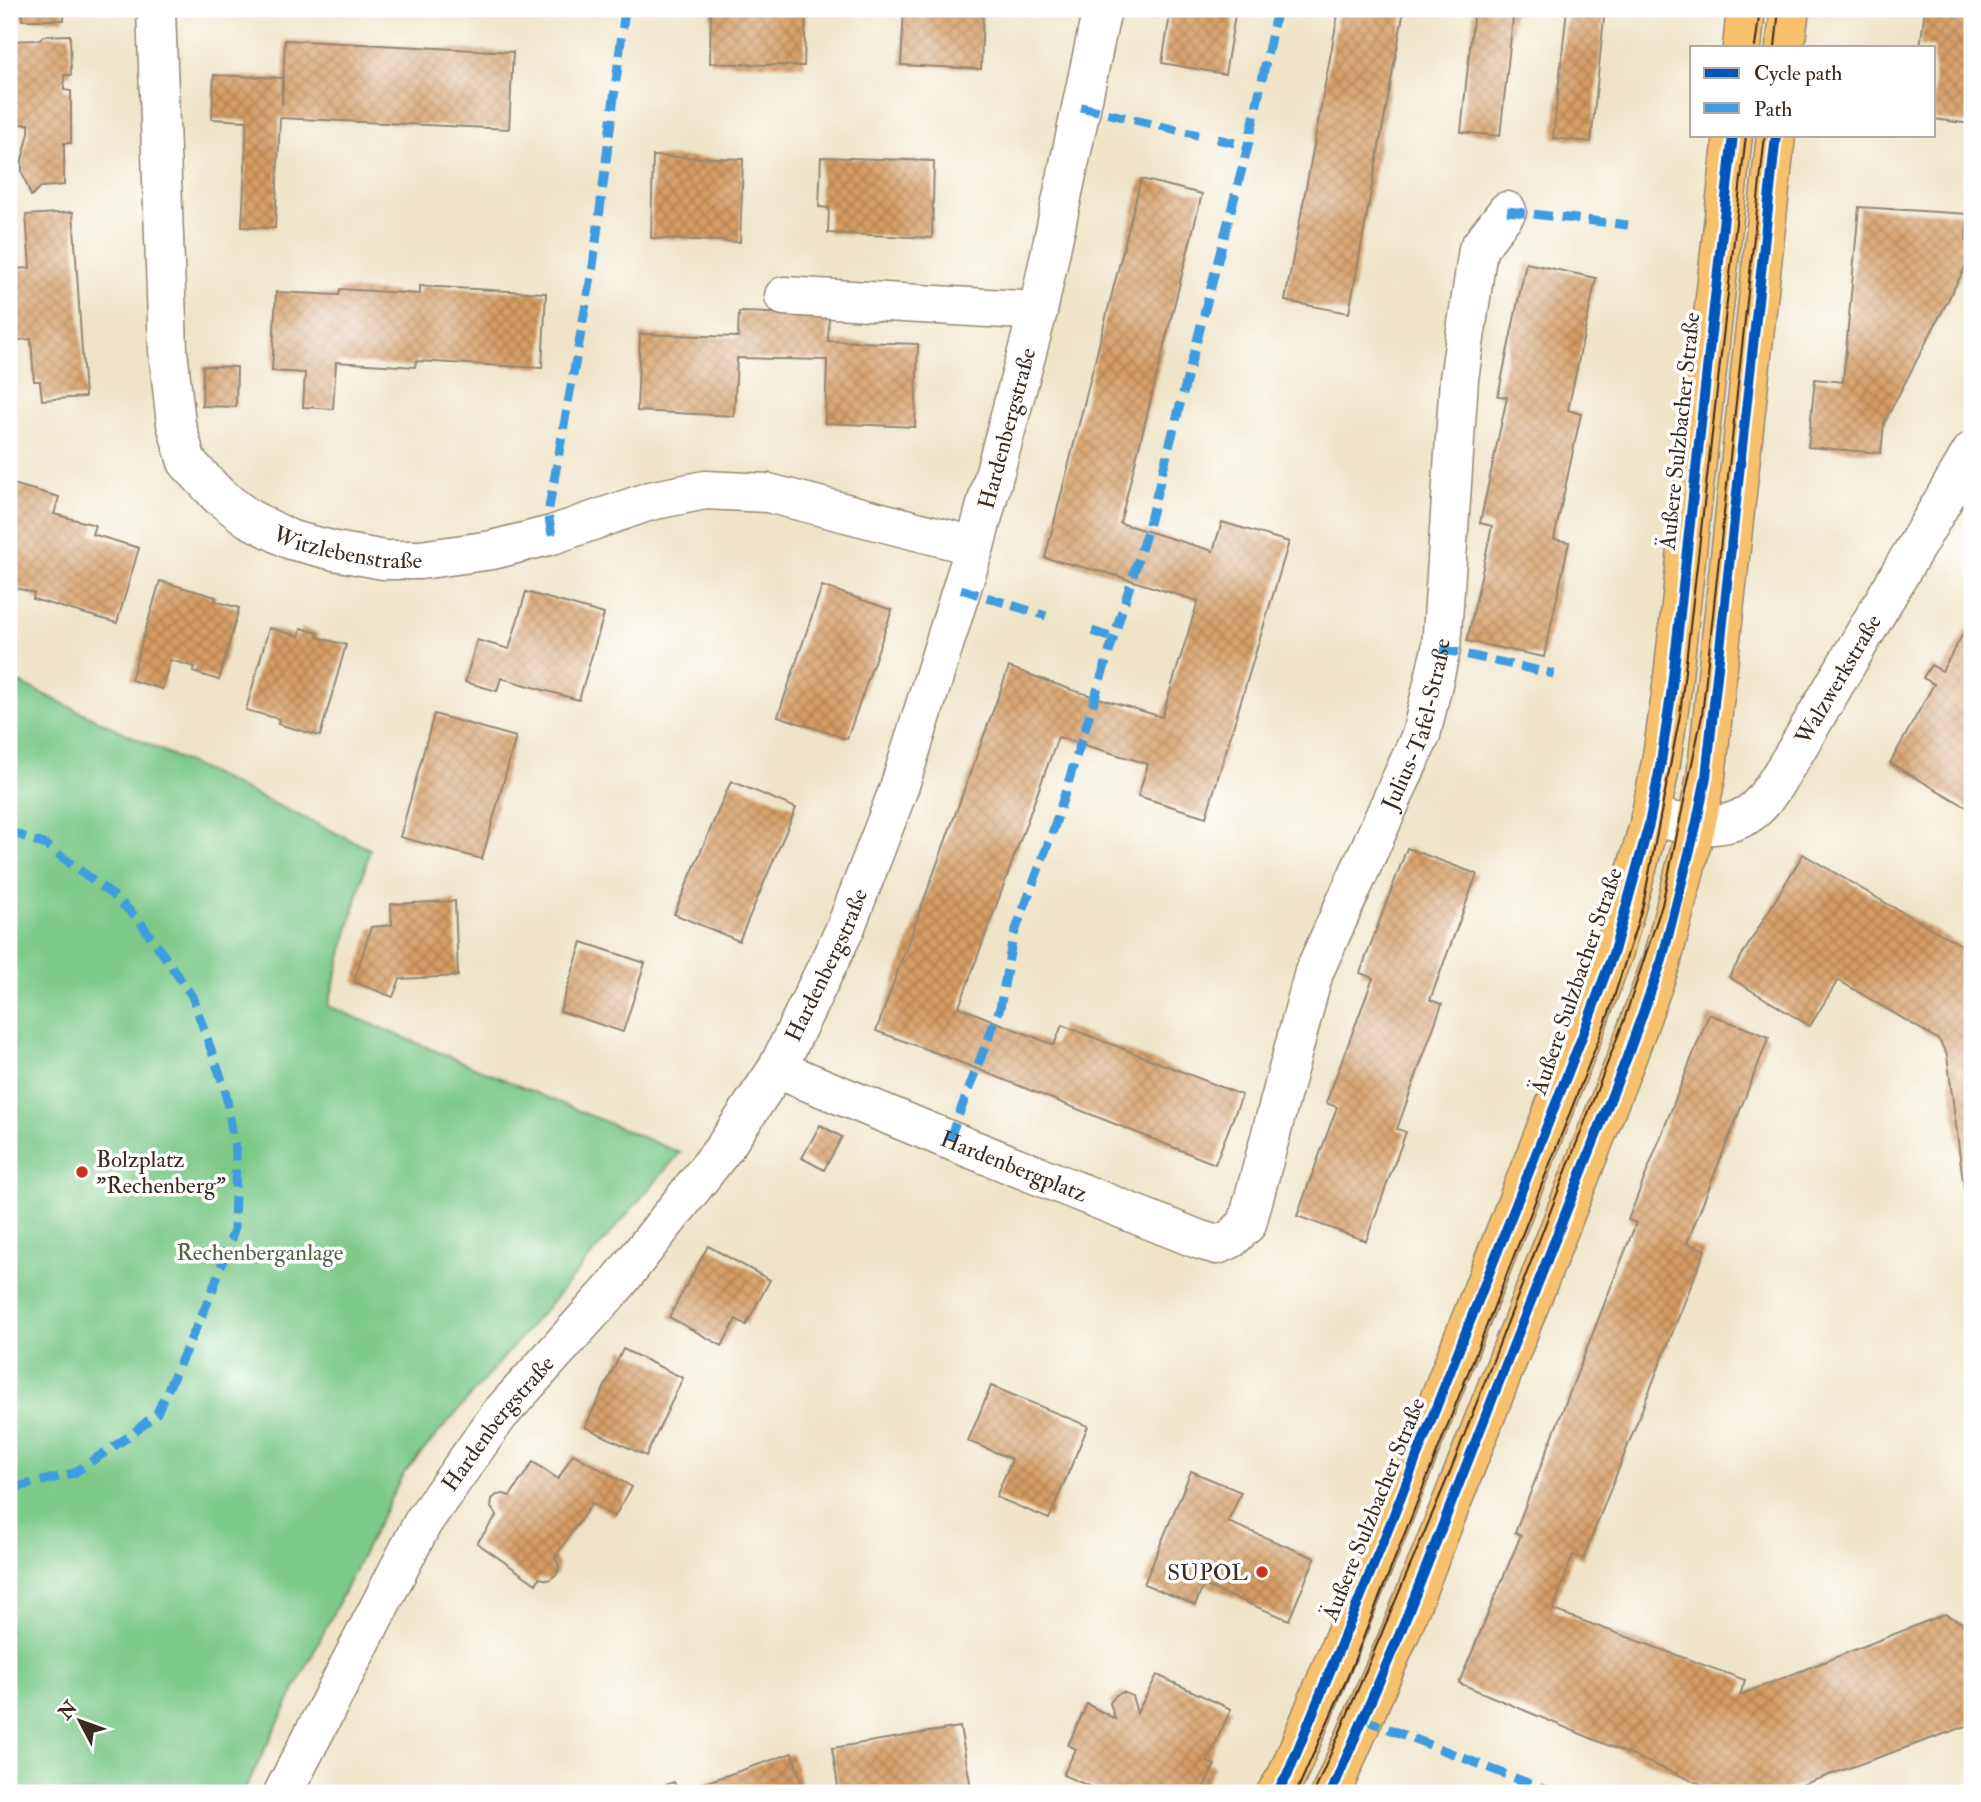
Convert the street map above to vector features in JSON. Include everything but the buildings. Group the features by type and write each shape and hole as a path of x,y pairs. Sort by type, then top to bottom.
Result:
{"main road":[{"path":"1742,46 1746,9"},
{"path":"1785,46 1790,9"},
{"name":"Äußere Sulzbacher Straße","path":"1276,1793 1287,1776 1343,1642 1582,1037 1625,914 1661,762 1679,631 1733,136"},
{"path":"1331,1793 1401,1631 1627,1057 1662,960 1706,778 1776,136"}],"street":[{"name":"Witzlebenstraße","path":"156,9 167,338 176,424 187,461 219,496 248,518 291,540 384,560 420,561 492,550 552,535 650,501 705,490 768,493 975,546"},
{"name":"Hardenbergstraße","path":"283,1793 423,1522 499,1415 617,1284 724,1148 777,1069 845,929 899,788 975,546 1038,311 1102,9"},
{"name":"Julius-Tafel-Straße","path":"1247,1224 1314,972 1420,735 1441,649 1459,379 1478,249 1507,211"},
{"path":"784,296 1038,311"},
{"name":"Walzwerkstraße","path":"1650,817 1696,826 1715,826 1737,822 1760,804 1792,757 1972,451"},
{"name":"Hardenbergplatz","path":"777,1069 1200,1240 1217,1245 1231,1239 1247,1224"}],"green space":[{"name":"Rechenberganlage","path":"9,678 370,849 328,1006 680,1153 403,1474 243,1793 9,1793"}],"tram line":[{"path":"1755,46 1760,9"},
{"path":"1775,46 1779,9"},
{"path":"1296,1793 1348,1676 1609,1013 1643,905 1680,715 1746,136"},
{"path":"1314,1793 1450,1472 1624,1020 1662,905 1702,716 1765,136"}],"marked path":[{"path":"552,535 548,513 593,266 625,9"},
{"path":"949,1140 1000,1008 1013,937 1054,828 1147,531 1248,146 1277,9"},
{"path":"1081,107 1198,135"},
{"path":"1217,139 1248,146"},
{"path":"1507,211 1628,225"},
{"path":"961,589 1046,616"},
{"path":"1092,631 1113,638"},
{"path":"1441,649 1554,674"},
{"path":"9,831 46,845 114,896 139,920 192,996 225,1089 236,1153 234,1230 210,1297 157,1413 131,1435 74,1473 9,1489"},
{"path":"1363,1719 1546,1790"}],"cycle path":[{"path":"1276,1793 1287,1776 1389,1527 1614,951 1649,824 1671,695 1733,136"},
{"path":"1331,1793 1401,1631 1627,1057 1662,960 1706,777 1776,136"}],"place":[{"name":"Bolzplatz \"Rechenberg\"","path":"82,1172"},
{"name":"SUPOL","path":"1262,1572"}]}
